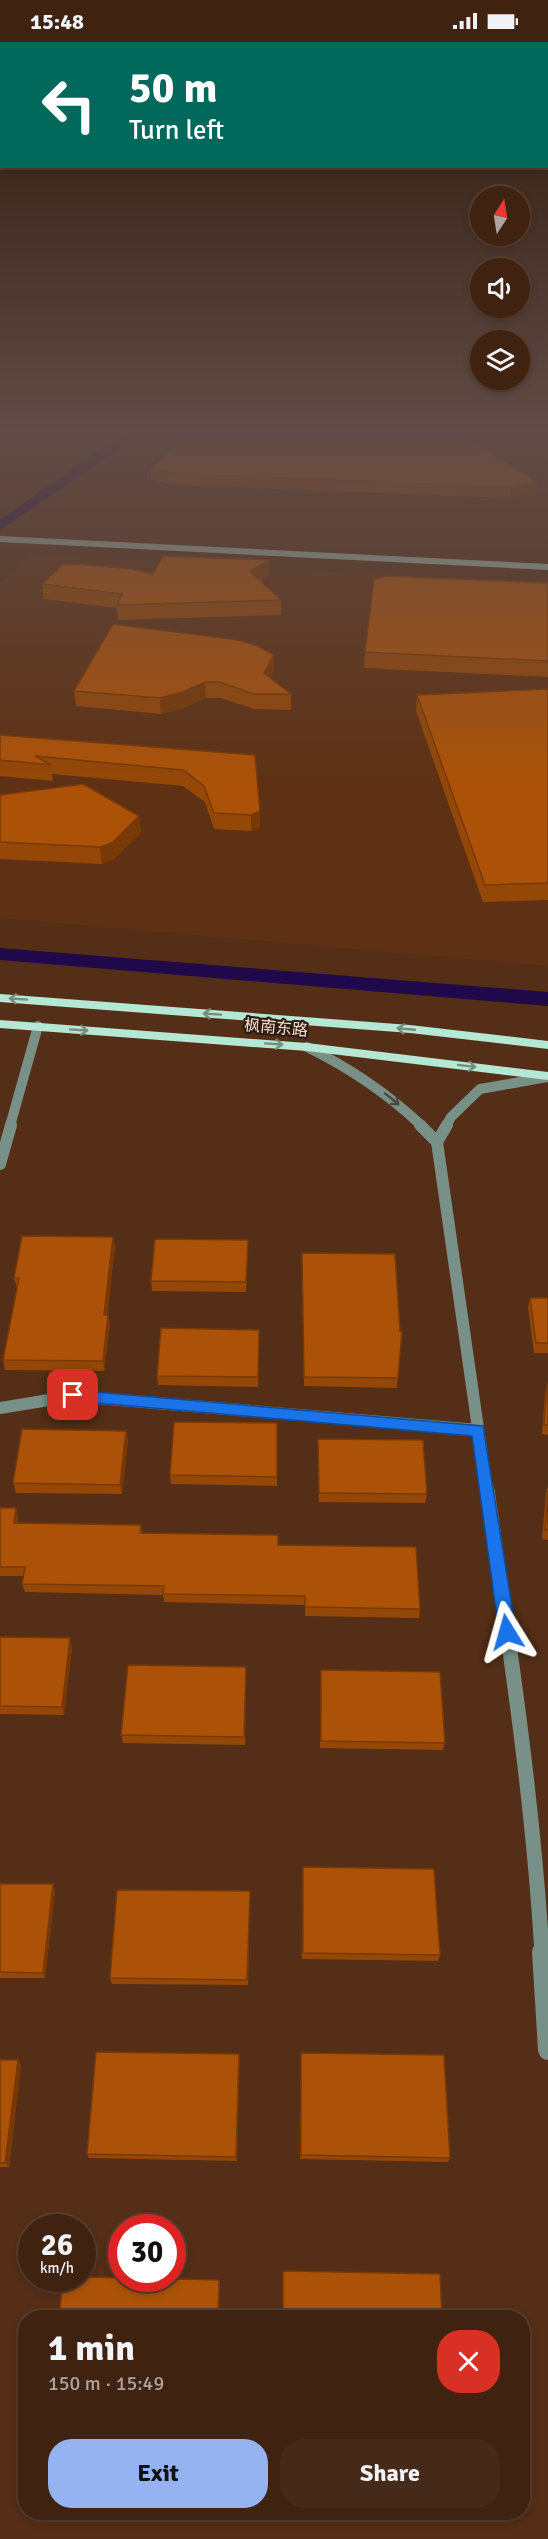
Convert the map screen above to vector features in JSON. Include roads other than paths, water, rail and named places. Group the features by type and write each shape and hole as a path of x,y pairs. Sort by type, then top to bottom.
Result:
{"main road":[{"path":"180,549 548,567"},
{"name":"枫南东路","path":"0,998 410,1029 548,1045"},
{"name":"枫南东路","path":"0,1023 307,1047 548,1076"}],"street":[{"path":"0,1164 38,1026"},
{"path":"307,1047 366,1077 410,1114 437,1142 507,1632 539,1901 548,2050"},
{"path":"437,1142 451,1117 480,1089 548,1076"},
{"path":"0,1408 73,1395 478,1430"}],"waterway":[{"path":"0,954 548,999"}]}
